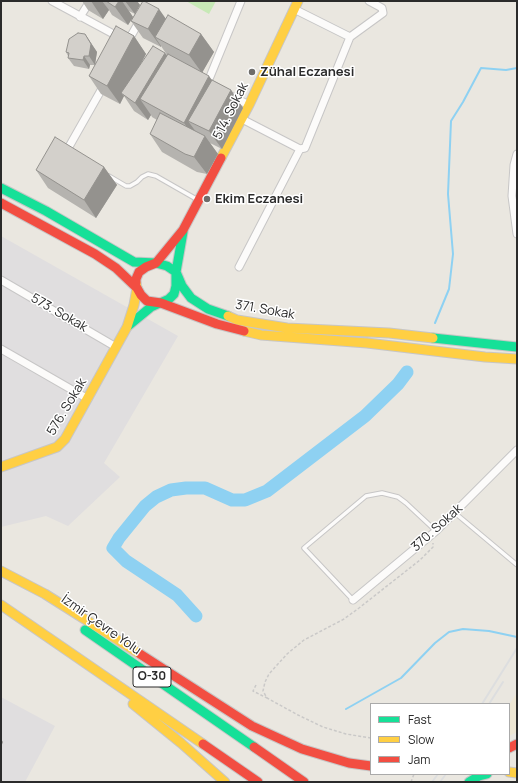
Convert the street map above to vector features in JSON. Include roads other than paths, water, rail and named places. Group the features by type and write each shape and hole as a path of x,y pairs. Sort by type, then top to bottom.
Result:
{"main road":[{"name":"514. Sokak","path":"183,230 242,119 296,5"},
{"path":"1,188 46,211 134,262 156,263 167,266 176,272"},
{"name":"371. Sokak","path":"1,203 95,254 116,268 147,301 161,303 217,324 261,335 367,343 485,357 517,359"},
{"path":"136,288 136,279 139,272 156,263 183,230"},
{"path":"126,327 151,307 169,300 174,294 183,230"},
{"name":"371. Sokak","path":"176,272 182,286 191,298 208,309 237,320 287,328 389,333 517,347"},
{"name":"576. Sokak","path":"1,467 57,447 65,439 126,327 134,305 136,288"},
{"path":"1,571 45,594 252,726 302,749 349,763 370,766"},
{"name":"İzmir Çevre Yolu","path":"1,571 304,782"},
{"name":"O-30","path":"1,605 258,782"},
{"path":"98,672 225,782"},
{"path":"469,782 482,776"}],"street":[{"path":"52,1 129,45 143,15"},
{"path":"80,17 90,1"},
{"path":"241,1 211,86 249,105"},
{"path":"239,267 300,149 305,148 350,37 383,13 382,8 369,1"},
{"path":"296,5 350,37"},
{"path":"63,156 107,80"},
{"path":"242,119 300,149"},
{"path":"517,154 514,165 517,234"},
{"path":"1,290 3,281"},
{"name":"573. Sokak","path":"3,281 116,346"},
{"path":"1,349 88,399"},
{"name":"370. Sokak","path":"353,600 436,532 517,451"}],"lane":[{"path":"107,175 126,186 130,186 148,174 156,176 199,200"},
{"path":"353,600 304,548 366,496 382,493 398,497 436,532"},
{"path":"455,513 517,565"}],"waterway":[{"path":"435,323 449,289 453,254 448,194 451,121 481,68 506,70 517,68"},
{"path":"196,616 177,595 126,561 113,548 119,538 145,506 156,497 171,490 186,488 205,488 232,500 245,500 267,491 365,416 398,384 407,372"},
{"path":"346,709 401,678 435,643 449,632 463,629 489,631 517,637"}],"railway":[{"path":"483,703 517,648"},
{"path":"490,703 503,682"},
{"path":"432,782 437,775"},
{"path":"440,782 445,775"}],"place":[{"name":"Zühal Eczanesi","path":"252,72"},
{"name":"Ekim Eczanesi","path":"207,199"}]}
